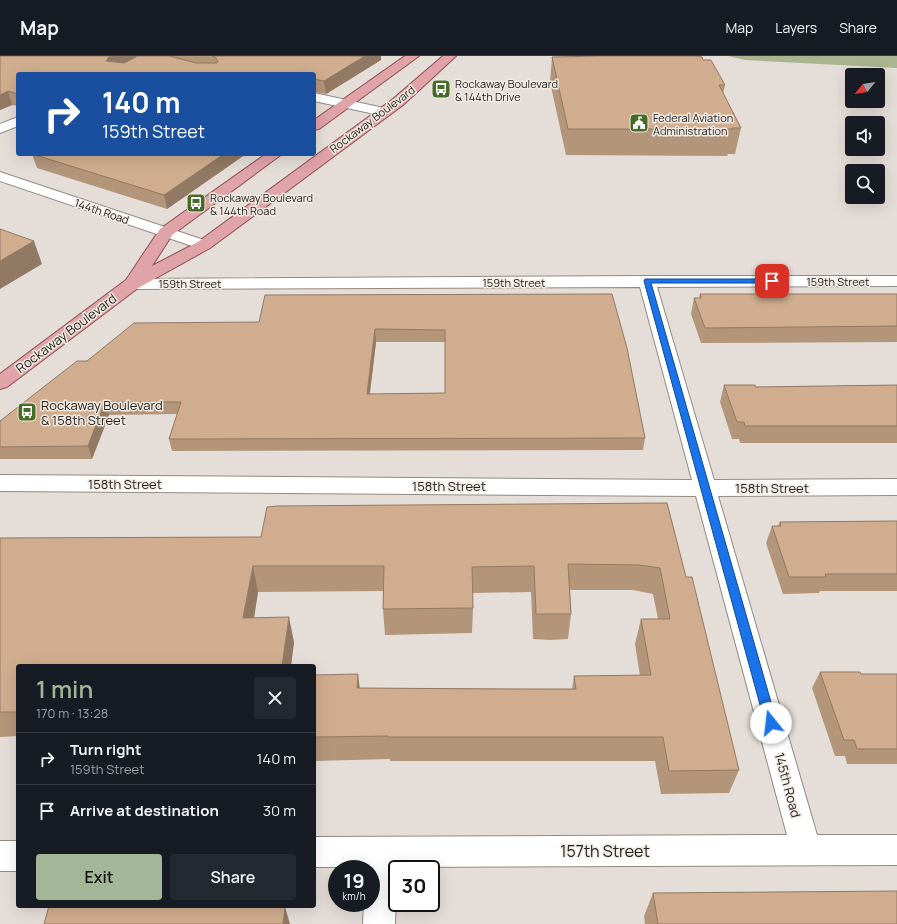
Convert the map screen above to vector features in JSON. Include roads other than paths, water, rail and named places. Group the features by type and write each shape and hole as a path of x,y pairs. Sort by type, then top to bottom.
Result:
{"main road":[{"path":"316,125 412,56"},
{"name":"Rockaway Boulevard","path":"0,383 132,284 204,245 384,112 450,56"},
{"name":"Rockaway Boulevard","path":"132,284 166,232 272,156"}],"street":[{"path":"316,97 384,112"},
{"path":"0,129 16,122"},
{"name":"144th Road","path":"0,176 204,245"},
{"name":"145th Road","path":"647,281 806,850"},
{"name":"159th Street","path":"132,284 897,281"},
{"name":"158th Street","path":"0,483 706,488 897,487"},
{"name":"157th Street","path":"316,852 897,850"},
{"path":"379,924 382,851"},
{"path":"0,856 16,856"}],"place":[{"name":"Rockaway Boulevard & 144th Drive","path":"441,89"},
{"name":"Federal Aviation Administration","path":"639,123"},
{"name":"Rockaway Boulevard & 144th Road","path":"196,203"},
{"name":"Rockaway Boulevard & 158th Street","path":"27,412"}]}
